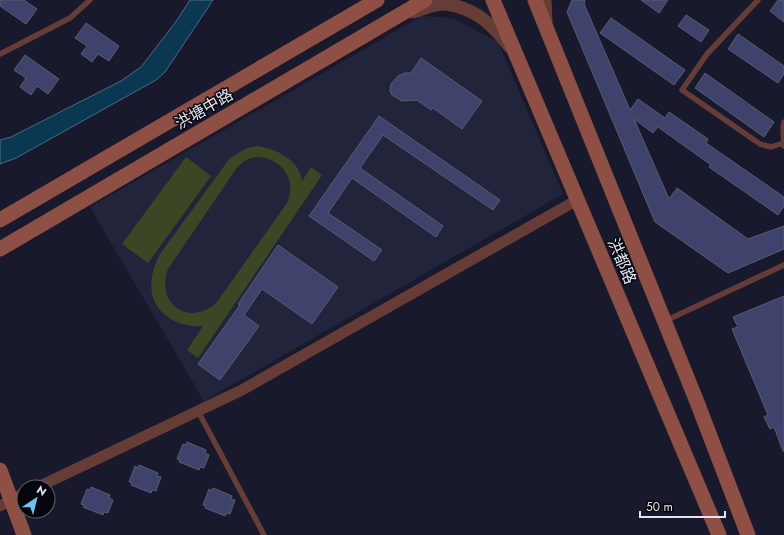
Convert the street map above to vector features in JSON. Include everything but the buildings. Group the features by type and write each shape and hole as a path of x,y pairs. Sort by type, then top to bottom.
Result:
{"main road":[{"name":"洪塘中路","path":"0,220 377,0"},
{"name":"洪塘中路","path":"0,249 425,0"},
{"name":"洪都路","path":"492,0 719,535"},
{"name":"洪都路","path":"535,0 748,535"},
{"path":"0,470 24,535"}],"street":[{"path":"545,0 546,27"},
{"path":"394,18 429,6 445,4 463,9 477,14 489,22 515,54"},
{"path":"55,479 242,390 577,200"}],"lane":[{"path":"0,54 70,18 90,0"},
{"path":"758,0 707,54 682,90 760,144 771,147 783,145 784,122"},
{"path":"664,321 784,265"},
{"path":"198,411 264,535"}],"shaded area":[{"path":"190,0 213,0 165,72 156,80 16,158 0,164 0,140 11,137 121,81 141,67 175,23"},
{"path":"422,16 453,18 498,42 563,194 204,401 90,207"}],"green space":[{"path":"258,146 272,150 286,157 297,167 302,181 311,167 322,175 198,358 187,350 203,326 181,324 174,321 162,312 152,294 151,282 153,270 160,254 230,158 247,148","holes":["258,157 267,159 281,166 286,172 290,186 290,195 287,203 217,302 207,309 196,313 186,312 178,308 171,302 166,293 165,282 168,269 236,169 243,162 251,158"]},
{"path":"186,157 211,176 148,263 122,244"}]}
